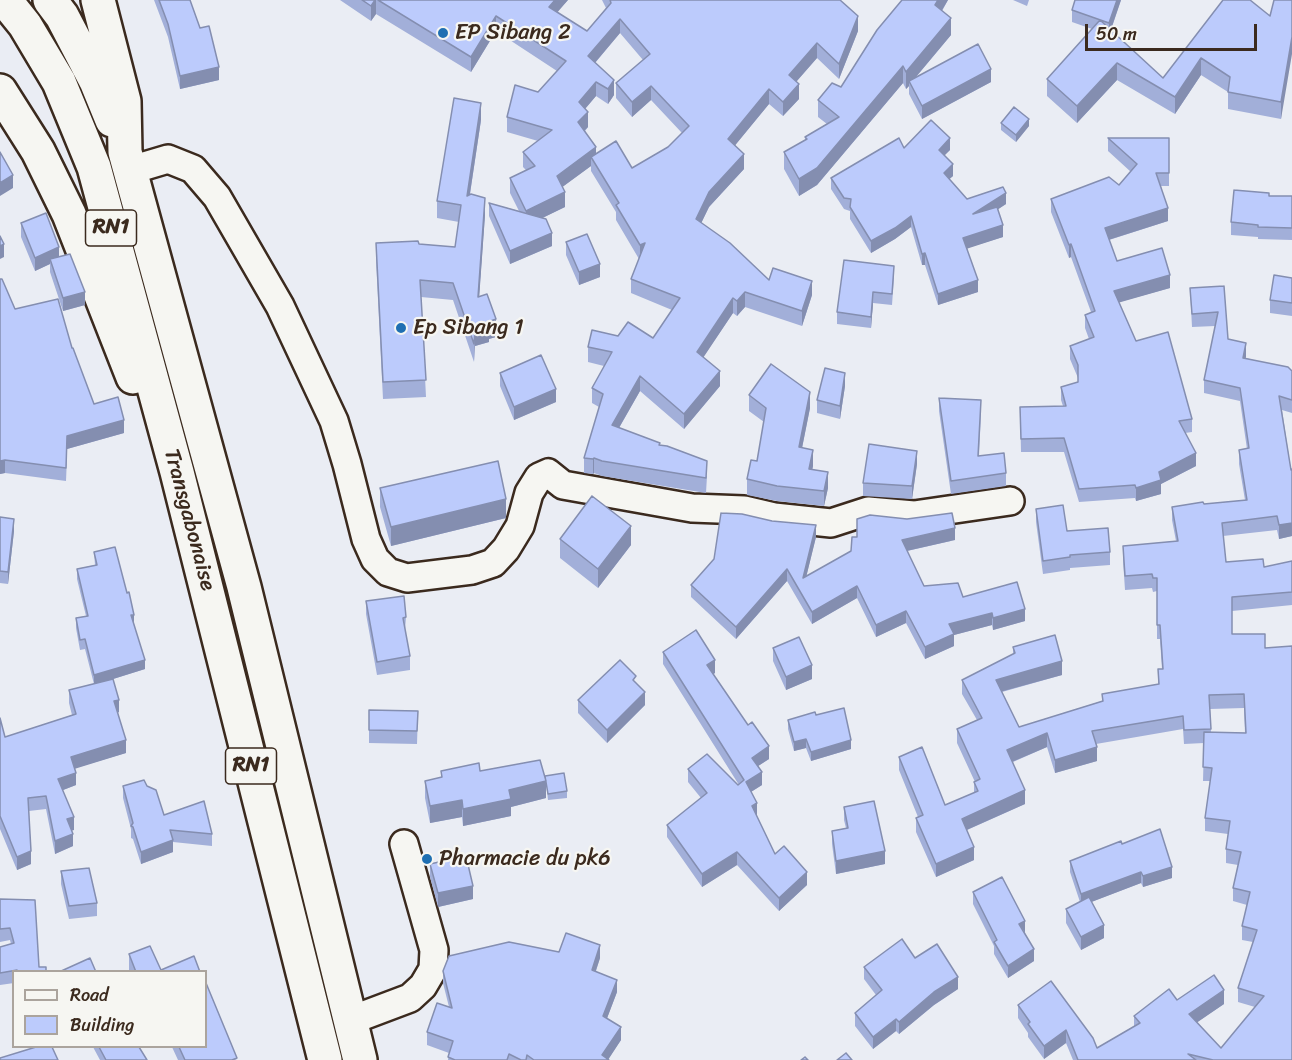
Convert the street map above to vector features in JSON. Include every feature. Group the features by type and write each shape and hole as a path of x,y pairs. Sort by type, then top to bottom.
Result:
{"highway":[{"name":"Transgabonaise","path":"5,0 25,26 58,82 94,167 166,431 325,1060"},
{"name":"Transgabonaise","path":"50,0 62,16 96,81 128,161 244,587 360,1060"},
{"path":"98,0 124,101 128,161"},
{"path":"0,92 38,151 69,214 142,399 166,431"}],"street":[{"path":"128,161 168,159 193,169 217,197 280,306 316,382 337,432 366,539 375,560 388,572 407,578 472,570 493,563 506,549 520,526 529,493 539,477 548,473 563,485 680,506 744,510 774,518 831,523 868,511 914,515 1010,501"},
{"path":"349,1021 410,998 423,986 433,969 434,950 404,844"}],"building":[{"path":"159,0 190,0 200,28 209,26 219,67 180,76 168,24"},
{"path":"362,0 375,0 371,6"},
{"path":"378,0 555,0 549,7 587,31 611,3 610,0 840,0 858,16 839,64 817,43 789,75 799,84 783,102 769,89 728,139 744,154 709,192 696,219 730,243 769,280 773,268 812,281 802,311 745,292 737,301 733,298 697,352 720,371 684,414 640,376 612,425 660,443 659,445 707,461 706,478 584,458 603,394 592,388 612,352 588,347 592,330 618,336 628,322 653,338 680,298 631,279 645,243 640,245 616,205 619,203 591,157 616,141 632,168 668,147 689,126 651,86 632,102 616,83 650,54 620,19 588,56 614,80 608,89 596,82 579,102 588,112 578,122 596,147 557,176 565,192 526,211 510,178 535,166 523,152 552,130 507,117 515,85 538,92 566,61 496,16 471,57"},
{"path":"902,0 938,0 935,5 951,18 906,72 903,66 817,168 799,179 784,152 839,117 818,100 832,83 841,87 877,30"},
{"path":"1075,0 1117,0 1109,23 1072,10"},
{"path":"1223,0 1250,0 1270,16 1274,0 1292,0 1292,37 1281,102 1228,92 1230,77 1201,58 1175,97 1117,63 1077,106 1047,79 1100,20 1163,78"},
{"path":"978,44 991,69 922,106 909,81"},
{"path":"454,98 481,103 467,196 471,194 485,198 478,297 487,294 496,319 475,329 474,344 453,283 420,280 426,380 383,382 376,243 418,241 419,244 455,247 461,205 437,201"},
{"path":"1014,107 1029,119 1016,135 1001,123"},
{"path":"931,120 950,138 939,150 953,164 944,173 967,199 1003,187 1006,193 973,214 997,207 1003,225 963,238 978,280 938,294 925,253 922,254 911,216 871,241 850,207 851,199 844,198 831,178 899,138 904,148"},
{"path":"1108,138 1169,138 1169,173 1156,173 1168,208 1105,228 1117,261 1162,248 1170,275 1114,291 1136,341 1168,332 1192,419 1179,421 1196,453 1159,472 1161,480 1136,488 1135,485 1079,489 1064,438 1021,439 1020,407 1066,406 1061,387 1078,382 1078,365 1070,346 1094,337 1085,315 1095,311 1071,244 1069,245 1051,199 1109,177 1119,185 1137,164"},
{"path":"0,152 13,175 0,183"},
{"path":"1234,190 1269,193 1269,196 1292,196 1292,228 1258,227 1258,225 1231,222"},
{"path":"489,203 546,219 552,233 510,251"},
{"path":"46,213 59,247 35,258 21,223"},
{"path":"587,234 600,264 579,272 566,242"},
{"path":"70,254 85,292 63,298 50,259"},
{"path":"844,260 894,266 892,294 873,292 871,317 837,312"},
{"path":"1274,275 1292,278 1292,303 1270,300"},
{"path":"0,279 15,309 58,299 72,348 94,404 118,397 124,420 67,436 66,468 0,461"},
{"path":"1224,286 1228,339 1246,343 1243,358 1288,367 1292,371 1292,400 1279,396 1292,469 1292,523 1279,525 1277,516 1222,523 1226,562 1263,559 1264,567 1292,561 1292,592 1232,597 1232,634 1265,634 1265,648 1292,646 1292,1060 1213,1060 1188,1054 1196,1060 1078,1060 1066,1030 1044,1046 1018,1005 1051,981 1093,1038 1097,1048 1140,1023 1134,1016 1169,989 1177,1000 1214,975 1224,990 1189,1014 1221,1048 1264,996 1238,988 1257,930 1242,926 1250,892 1233,888 1241,852 1226,849 1230,821 1205,818 1212,768 1203,767 1204,732 1246,733 1244,694 1209,695 1211,729 1184,730 1183,716 1092,731 1097,747 1055,760 1047,733 1007,750 1025,790 962,819 974,847 936,864 916,818 923,815 899,757 922,747 945,805 978,791 974,782 980,779 957,729 982,718 962,680 1015,653 1013,647 1055,635 1062,661 996,680 1019,727 1103,701 1102,694 1159,684 1158,669 1163,669 1160,625 1157,625 1157,578 1153,578 1152,574 1125,576 1123,546 1178,541 1172,507 1203,502 1204,504 1247,500 1239,450 1249,448 1240,388 1204,380 1218,312 1192,314 1190,288"},
{"path":"541,355 556,389 514,407 500,373"},
{"path":"771,364 810,392 799,447 813,450 809,469 828,472 824,491 777,486 747,479 751,460 757,461 766,408 749,395"},
{"path":"825,368 845,373 840,406 817,400"},
{"path":"939,398 981,400 978,456 1004,453 1006,473 951,481"},
{"path":"869,444 917,451 912,486 863,483"},
{"path":"498,461 506,499 391,527 380,488"},
{"path":"592,496 631,526 598,569 560,539"},
{"path":"1063,505 1067,531 1108,528 1110,552 1070,555 1070,557 1043,561 1036,509"},
{"path":"721,513 816,525 803,578 851,551 852,537 857,537 857,519 870,515 907,519 952,513 955,528 902,540 924,586 958,583 963,597 1017,582 1025,609 993,618 992,613 949,624 954,634 925,647 906,611 876,625 857,586 812,612 787,569 736,627 691,585 714,559"},
{"path":"0,517 14,519 8,572 0,571"},
{"path":"115,547 127,593 129,592 134,615 131,615 145,660 94,675 85,639 80,640 76,618 88,616 77,569 97,565 94,552"},
{"path":"404,596 406,617 403,618 410,656 377,662 366,601"},
{"path":"696,630 715,660 707,665 748,725 752,722 769,746 752,758 762,772 746,782 757,803 752,806 775,854 784,846 807,872 779,898 737,852 702,874 667,825 707,793 688,769 707,754 738,785 744,780 663,652"},
{"path":"799,637 812,665 786,677 773,648"},
{"path":"620,660 636,676 633,680 645,692 607,730 578,700"},
{"path":"113,679 119,700 114,701 126,740 71,757 76,773 58,779 74,817 67,819 73,834 55,841 46,796 28,798 31,851 17,857 0,816 0,718 5,737 76,714 69,690"},
{"path":"844,708 851,740 811,752 806,739 794,742 788,720 815,712 816,715"},
{"path":"369,710 418,711 417,731 369,730"},
{"path":"540,760 546,781 509,790 511,799 463,809 462,800 430,806 425,781 442,777 441,771 479,763 480,771"},
{"path":"564,773 567,791 548,794 545,776"},
{"path":"144,780 147,786 156,790 164,815 204,801 212,834 170,830 173,840 141,852 131,826 133,823 123,786"},
{"path":"874,801 885,851 836,861 832,831 848,828 844,807"},
{"path":"1160,829 1172,867 1143,876 1141,872 1081,894 1070,861"},
{"path":"466,856 473,886 438,893 430,864"},
{"path":"89,868 97,903 69,906 61,871"},
{"path":"1002,877 1025,921 1019,924 1034,949 1008,966 994,942 997,940 973,892"},
{"path":"1089,897 1104,925 1081,937 1066,909"},
{"path":"0,899 35,900 39,967 46,967 46,970 12,970 0,973 0,947 14,943 10,928 0,929"},
{"path":"566,933 600,945 592,970 617,980 603,1016 621,1027 602,1055 609,1060 534,1060 527,1055 526,1060 521,1060 509,1054 507,1060 455,1060 448,1057 453,1041 427,1032 437,1003 452,1008 443,971 449,956 509,942 559,952"},
{"path":"902,939 915,958 937,944 958,977 934,992 899,1022 896,1019 873,1037 855,1013 882,990 864,967"},
{"path":"150,946 161,970 135,970 129,954"},
{"path":"194,956 199,970 161,970"},
{"path":"90,958 95,970 63,970"},
{"path":"207,985 237,1058 232,1060 185,1060 179,1048 207,1048"},
{"path":"33,1048 52,1048 58,1060 0,1060 0,1058"},
{"path":"100,1048 140,1048 147,1060 106,1060"},
{"path":"846,1053 852,1060 837,1060"}],"place":[{"name":"EP Sibang 2","path":"443,33"},
{"name":"Ep Sibang 1","path":"401,328"},
{"name":"Pharmacie du pk6","path":"427,859"}]}
